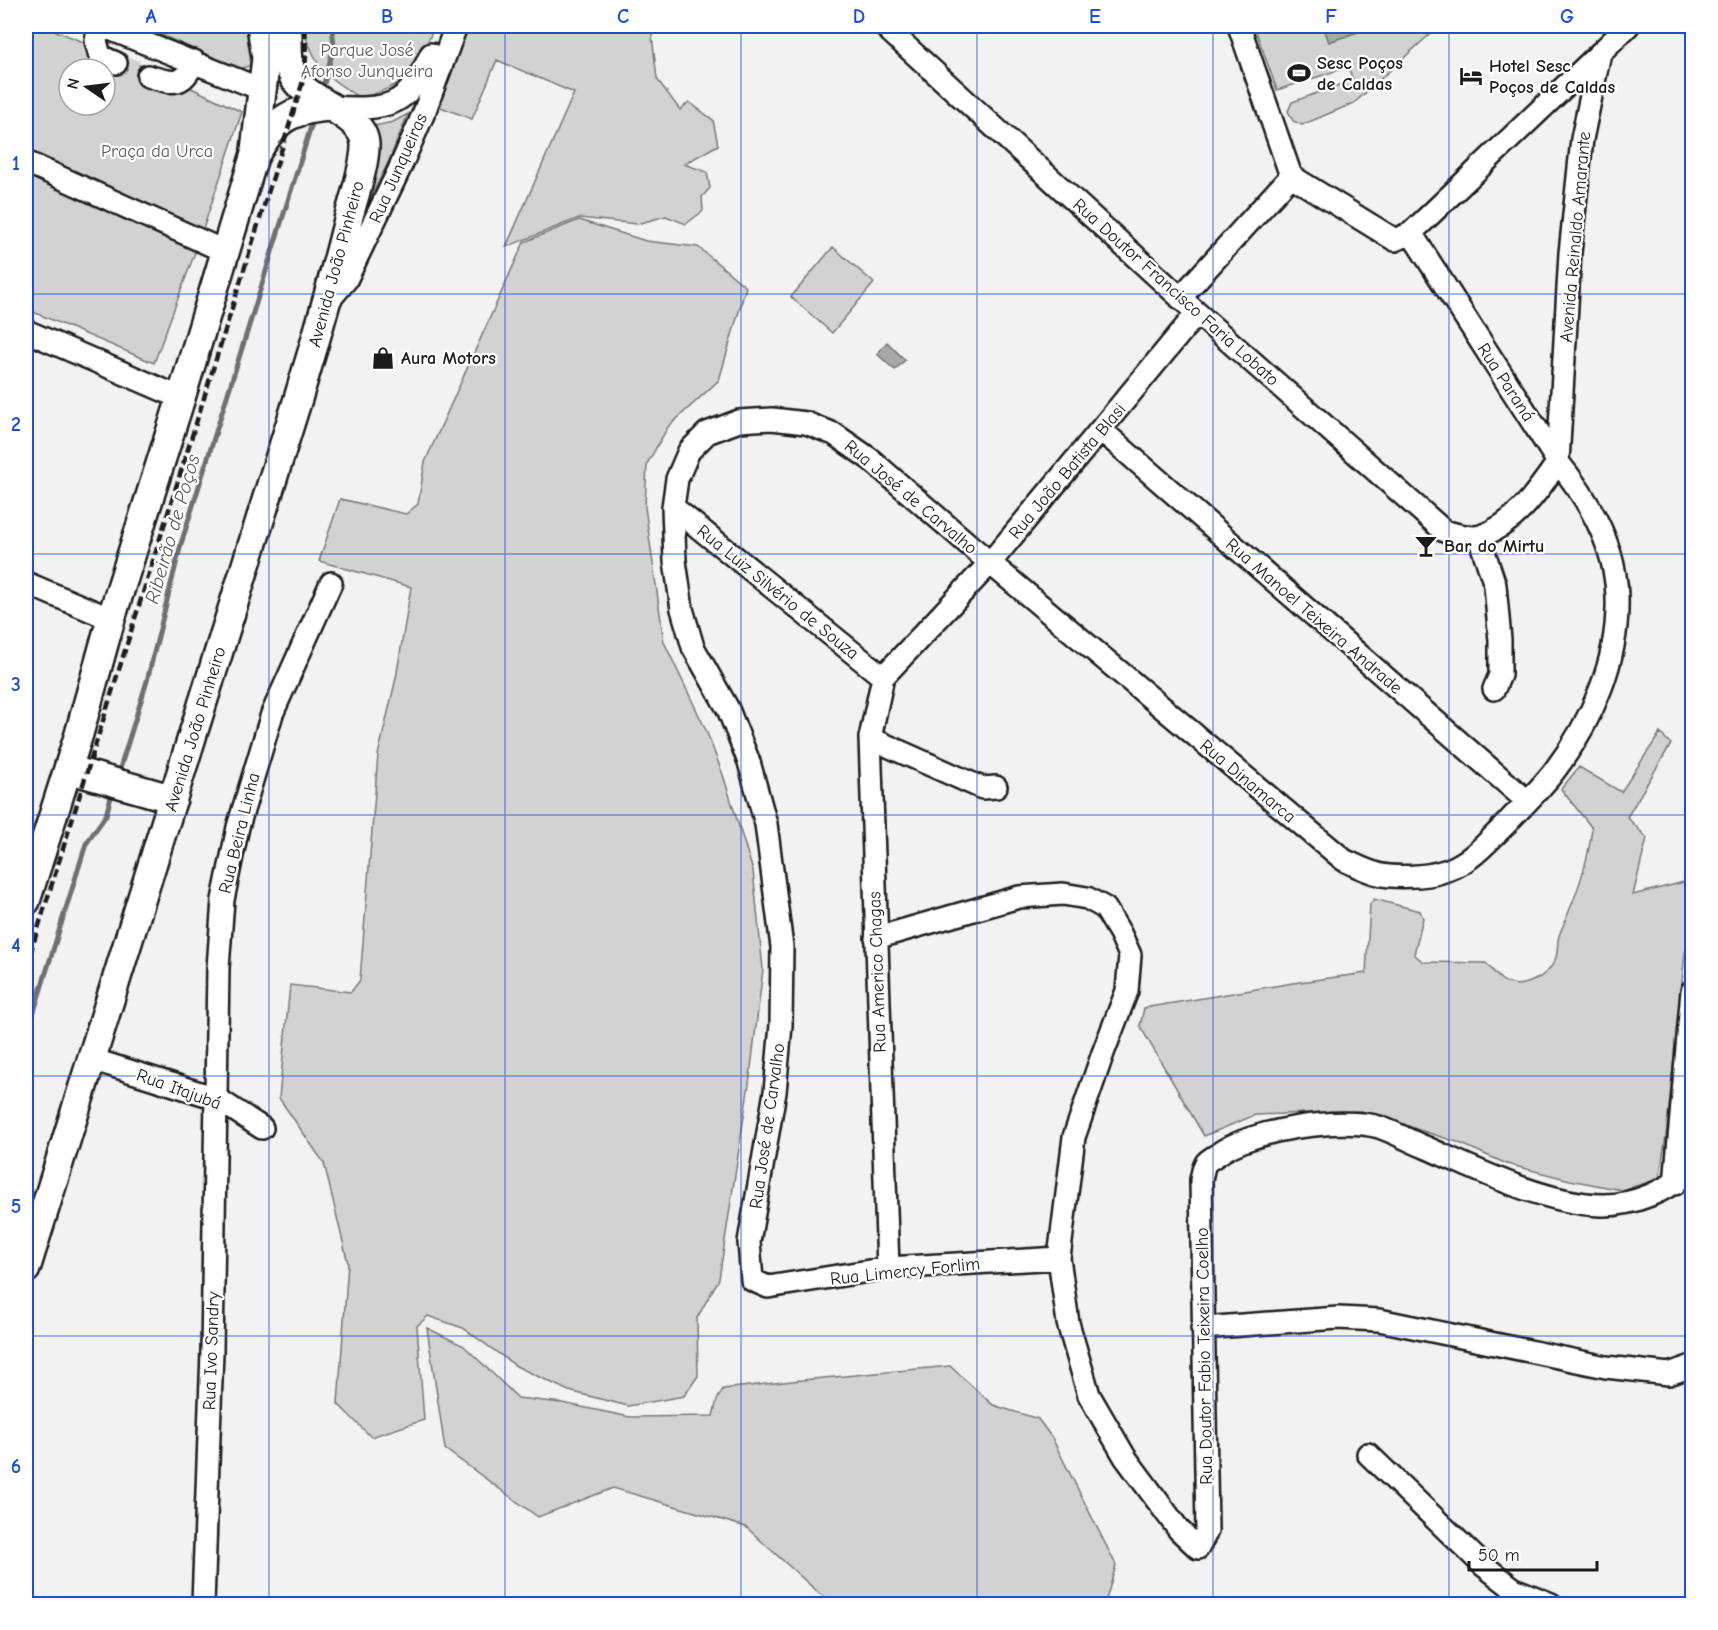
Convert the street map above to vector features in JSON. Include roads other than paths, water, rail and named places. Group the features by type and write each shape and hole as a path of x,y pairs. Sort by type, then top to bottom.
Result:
{"main road":[{"path":"26,901 76,772 111,620 254,157 266,58 261,26"},
{"name":"Avenida João Pinheiro","path":"26,1269 303,385 365,152 363,136 358,128 301,87 291,69 287,26"},
{"path":"254,157 276,126 290,115 329,107"},
{"path":"76,772 173,799"}],"street":[{"path":"101,57 99,56 96,41 101,26 263,90"},
{"name":"Rua Junqueiras","path":"329,107 382,106 408,94 423,74 442,26"},
{"name":"Rua Junqueiras","path":"326,302 346,280 385,201 425,110 456,26"},
{"name":"Rua Doutor Francisco Faria Lobato","path":"884,26 1197,313 1444,531 1454,535 1479,537"},
{"path":"1239,26 1291,176 1395,240 1411,233 1628,26"},
{"name":"Avenida Reinaldo Amarante","path":"1558,462 1570,253 1577,184 1582,139 1600,53"},
{"path":"148,76 172,83 184,79 190,72 194,61"},
{"path":"26,162 226,252"},
{"path":"1180,297 1291,176"},
{"name":"Rua Paraná","path":"1411,233 1558,462 1579,488 1609,548 1617,597 1614,644 1603,686 1578,736 1554,771 1527,801"},
{"name":"Rua João Batista Blasi","path":"883,677 990,563 1197,313"},
{"path":"26,330 181,398"},
{"name":"Rua José de Carvalho","path":"752,1280 749,1242 775,1092 781,1025 782,946 766,824 749,762 728,709 693,647 682,609 675,561 673,507 677,479 689,451 707,433 739,421 772,419 806,423 834,434 870,459 990,563"},
{"name":"Rua Manoel Teixeira Andrade","path":"1101,430 1527,801"},
{"path":"1494,689 1500,675 1495,585 1479,537 1518,515 1558,462"},
{"name":"Rua Luiz Silvério de Souza","path":"673,507 883,677"},
{"name":"Rua Dinamarca","path":"990,563 1344,860 1380,875 1411,876 1441,872 1471,858 1527,801"},
{"path":"26,583 111,620"},
{"name":"Rua Beira Linha","path":"216,1098 218,968 223,900 238,827 272,714 331,583"},
{"name":"Rua Americo Chagas","path":"883,677 870,738 888,1268"},
{"path":"870,738 982,788 996,787"},
{"path":"876,938 1019,897 1063,894 1087,897 1105,909 1120,933 1130,955 1127,991 1074,1137 1059,1258"},
{"path":"1675,1184 1692,991"},
{"name":"Rua Itajubá","path":"91,1059 216,1098 262,1128"},
{"name":"Rua Ivo Sandry","path":"203,1605 212,1352 216,1098"},
{"name":"Rua Doutor Fabio Teixeira Coelho","path":"1059,1258 1068,1323 1089,1395 1125,1457 1179,1530 1198,1548 1207,1531 1201,1180 1206,1163 1222,1150 1253,1136 1284,1128 1349,1124 1378,1127 1498,1179 1565,1200 1602,1205 1633,1201 1675,1184"},
{"path":"1675,1184 1692,1170"},
{"name":"Rua Limercy Forlim","path":"752,1280 768,1287 888,1268 1059,1258"},
{"path":"1202,1328 1338,1318 1379,1320 1606,1367 1669,1374 1692,1366"},
{"path":"1368,1454 1484,1565 1514,1589 1551,1605"}],"waterway":[{"name":"Ribeirão de Poços","path":"322,91 334,46 332,26"},
{"name":"Ribeirão de Poços","path":"118,775 147,681 181,544 314,117"},
{"name":"Ribeirão de Poços","path":"26,1037 86,844 106,815 113,790"}],"tunnel":[{"path":"117,63 148,76"}],"railway":[{"path":"26,967 303,81 306,54 304,26"}],"place":[{"name":"Sesc Poços de Caldas","path":"1299,73"},
{"name":"Hotel Sesc Poços de Caldas","path":"1471,76"},
{"name":"Aura Motors","path":"383,358"},
{"name":"Bar do Mirtu","path":"1426,546"}],"park label":[{"name":"Parque José Afonso Junqueira","path":"367,60"},
{"name":"Praça da Urca","path":"157,151"}]}
